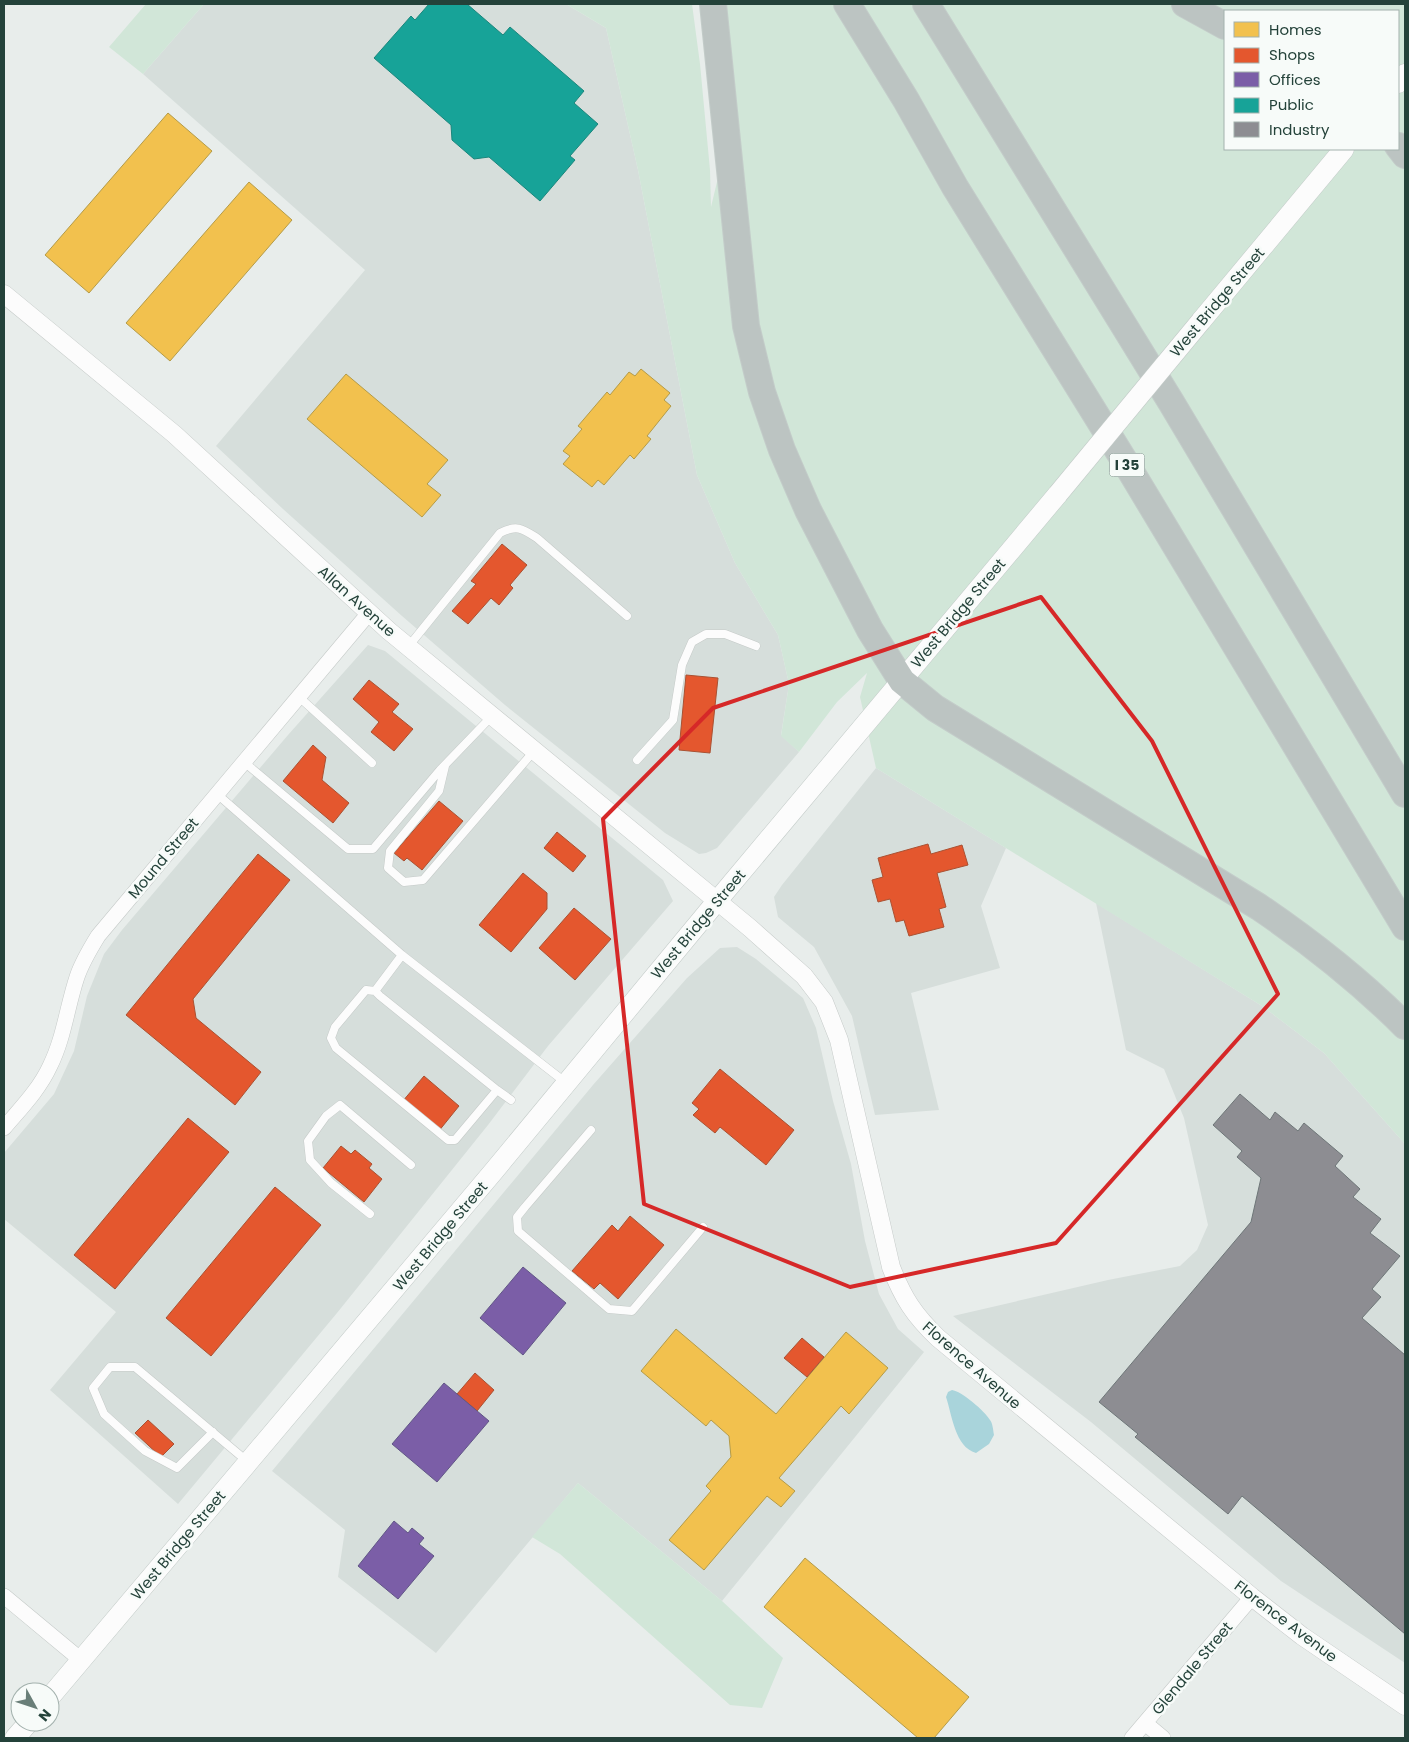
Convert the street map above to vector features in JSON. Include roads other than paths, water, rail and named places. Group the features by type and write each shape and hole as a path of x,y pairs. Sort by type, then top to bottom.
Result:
{"highway":[{"path":"713,4 746,326 762,392 782,450 808,510 870,630 902,681 935,708 1259,907 1300,935 1342,967 1405,1026"},
{"name":"I 35","path":"847,4 906,100 955,187 1127,464 1405,927"},
{"path":"926,4 1171,402 1405,794"},
{"path":"1186,4 1224,25"}],"main road":[{"name":"West Bridge Street","path":"60,1685 566,1083 1343,150"}],"street":[{"name":"Allan Avenue","path":"4,294 174,434 408,647 717,901"},
{"name":"Mound Street","path":"4,1128 35,1091 50,1067 60,1040 77,977 88,950 370,613"},
{"name":"Florence Avenue","path":"717,901 798,969 824,1002 839,1040 891,1267 897,1283 914,1313 938,1338 1252,1597 1302,1636 1405,1706"},
{"path":"4,1596 81,1660"},
{"name":"Glendale Street","path":"1132,1738 1252,1597"},
{"path":"1145,1723 1163,1738"}],"lane":[{"path":"408,647 500,532 514,527 526,531 537,538 627,616"},
{"path":"637,760 673,720 682,666 692,642 706,634 725,634 756,646"},
{"path":"299,697 372,763"},
{"path":"244,762 348,849 373,849 446,764 492,716"},
{"path":"446,764 439,791 390,851 388,868 404,882 423,880 534,750"},
{"path":"217,794 402,955 566,1083"},
{"path":"375,991 402,955"},
{"path":"498,1090 455,1140 448,1140 336,1048 331,1038 335,1028 366,990 375,991 511,1100"},
{"path":"370,1214 331,1183 310,1160 308,1141 326,1116 340,1105 411,1166"},
{"path":"590,1130 518,1217 518,1231 609,1309 632,1311 703,1227"},
{"path":"213,1432 177,1468 145,1451 104,1414 93,1388 110,1367 135,1367 213,1432 248,1462"}],"water":[{"path":"952,1390 972,1402 992,1423 994,1435 989,1444 976,1453 969,1450 963,1444 955,1430 946,1397 948,1392"}]}
